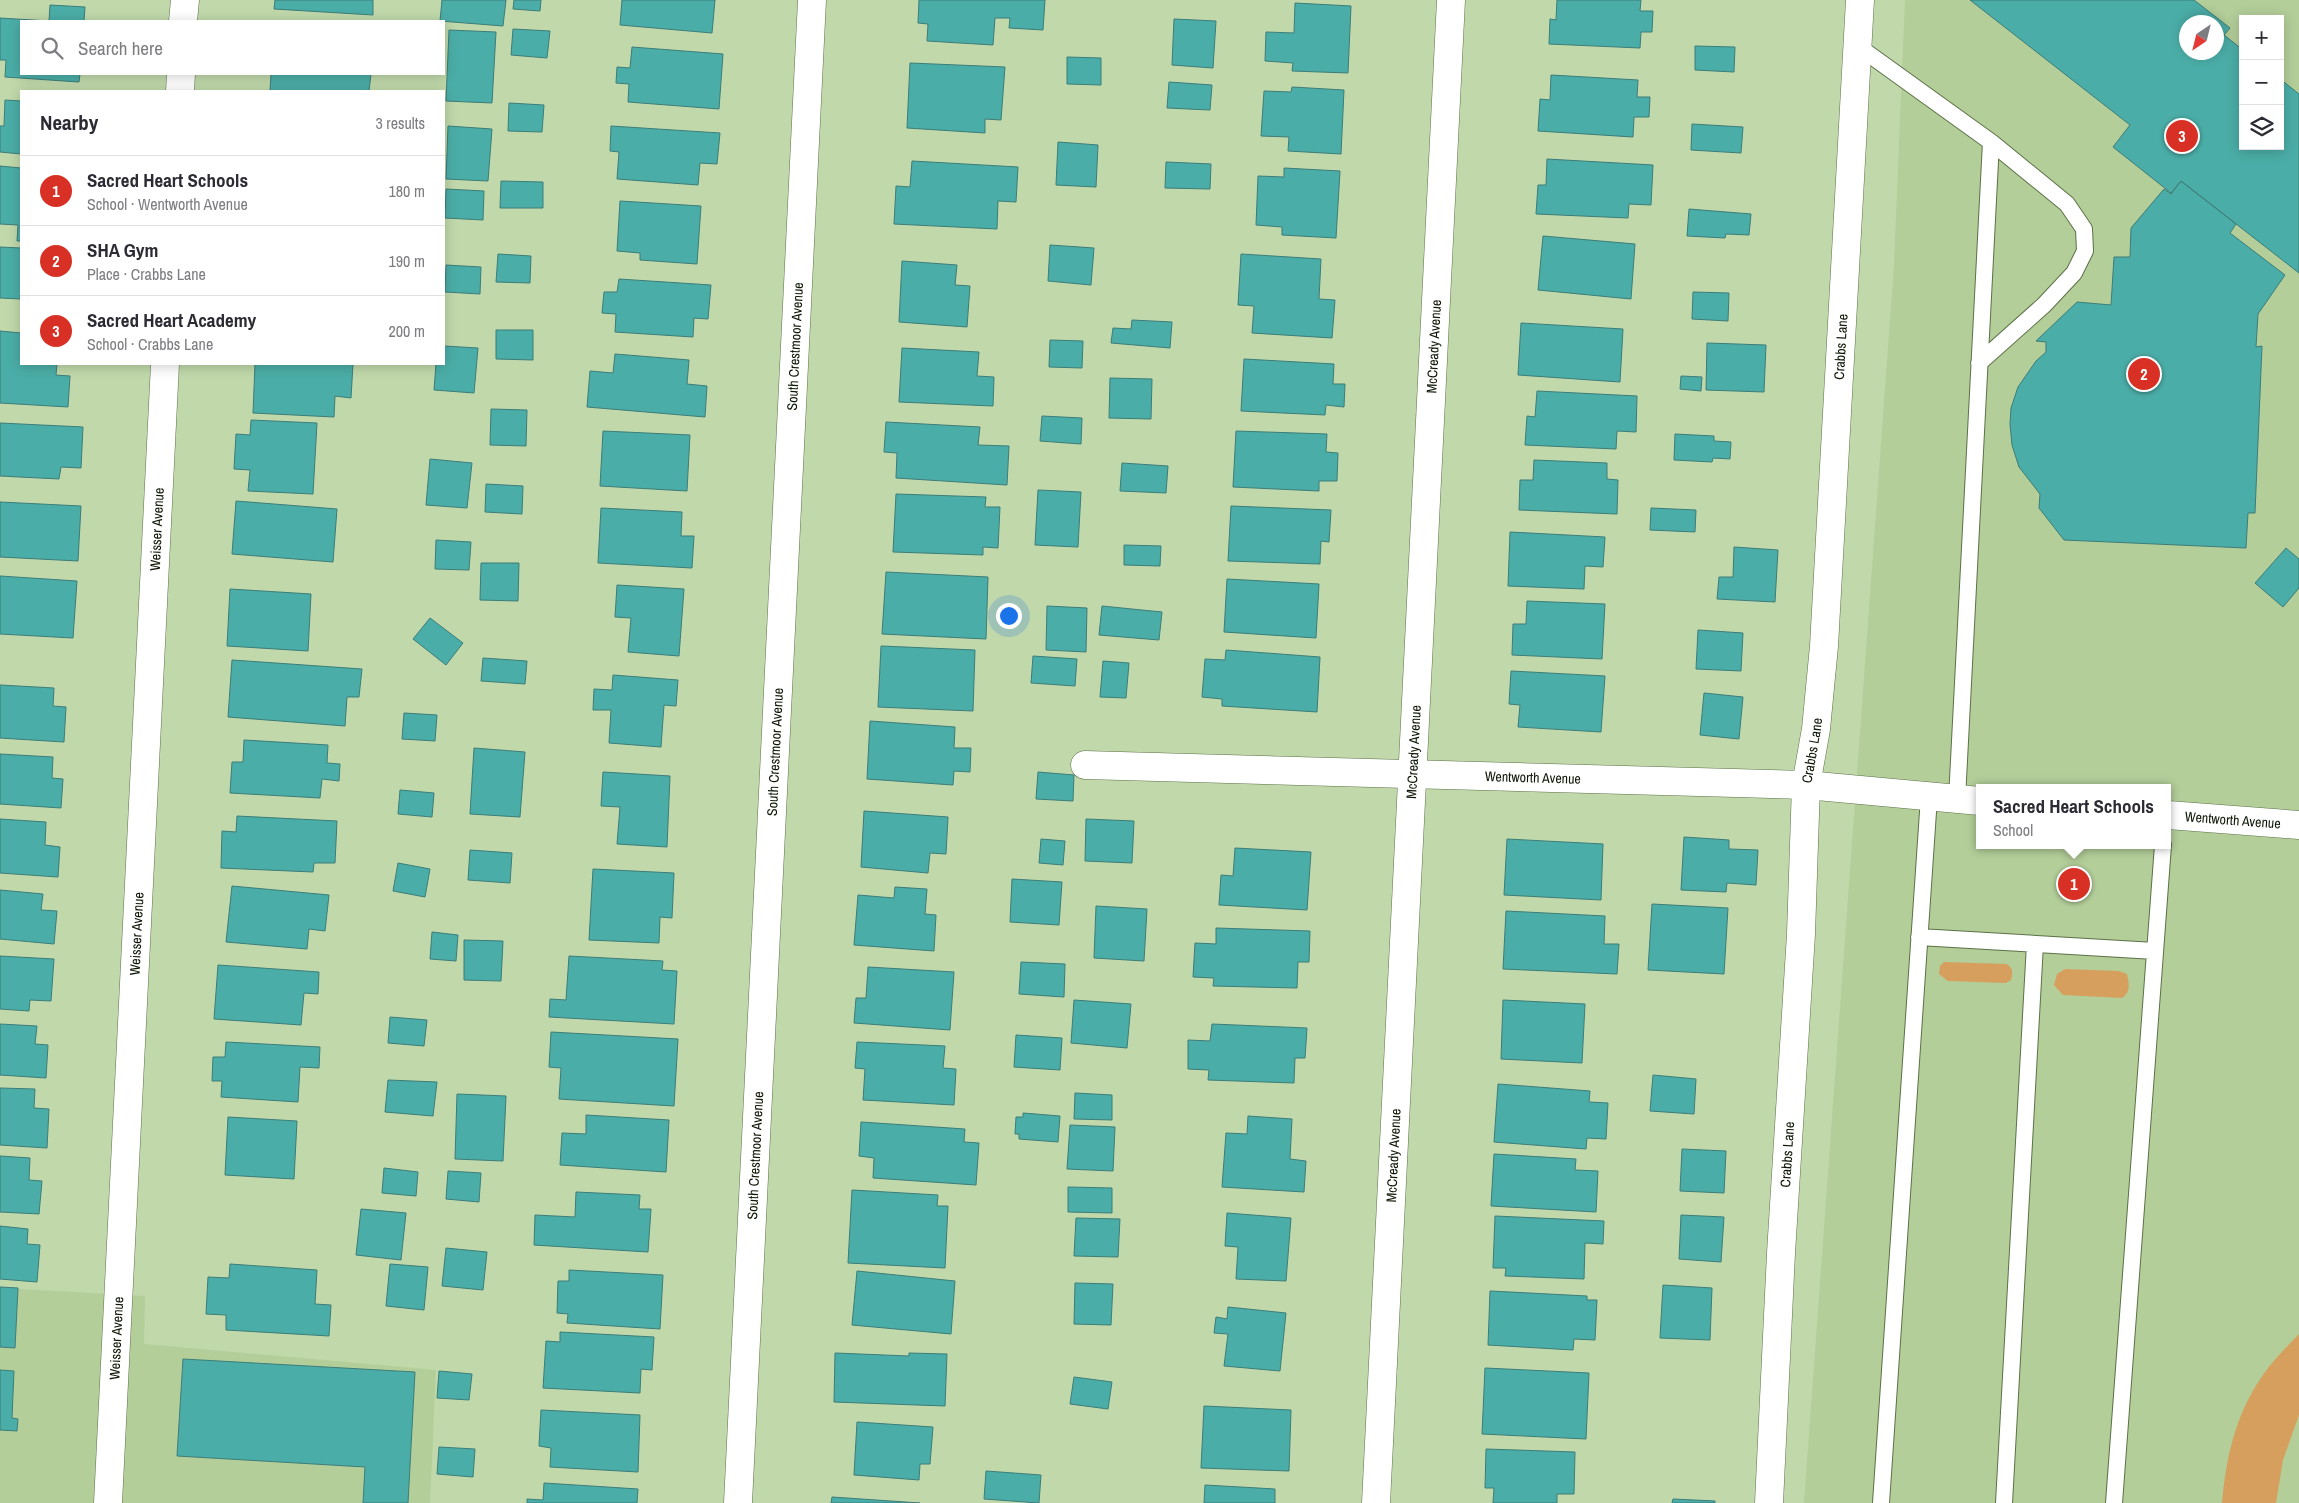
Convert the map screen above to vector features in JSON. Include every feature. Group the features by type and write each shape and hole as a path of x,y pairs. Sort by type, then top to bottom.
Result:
{"street":[{"path":"184,20 185,0"},
{"name":"South Crestmoor Avenue","path":"738,1503 812,0"},
{"name":"McCready Avenue","path":"1376,1503 1451,0"},
{"name":"Crabbs Lane","path":"1769,1503 1781,1253 1801,934 1806,785 1816,729 1824,646 1859,47 1860,0"},
{"path":"180,75 180,90"},
{"name":"Weisser Avenue","path":"108,1503 165,365"},
{"name":"Wentworth Avenue","path":"1085,765 1806,785 1969,800"},
{"name":"Wentworth Avenue","path":"2171,815 2299,825"}],"lane":[{"path":"1859,47 1991,142 2067,204 2084,228 2085,251 2074,274 2044,305 1979,362"},
{"path":"1969,800 1979,362 1991,142"},
{"path":"1881,1503 1929,797"},
{"path":"2114,1503 2163,849"},
{"path":"1919,937 2154,951"},
{"path":"2004,1503 2035,944"}],"shaded area":[{"path":"1905,0 2299,0 2299,1503 1804,1503 1894,265"},
{"path":"1944,962 2007,964 2012,971 2011,980 2006,983 1948,981 1939,974 1940,966"},
{"path":"2065,969 2119,971 2127,974 2129,984 2127,993 2122,998 2063,995 2054,985 2057,974"},
{"path":"0,1288 145,1296 144,1344 436,1370 430,1503 0,1503"},
{"path":"2299,1334 2299,1415 2283,1460 2276,1503 2222,1503 2226,1469 2239,1420 2267,1369"}],"building":[{"path":"275,0 373,0 373,15 274,9"},
{"path":"442,0 506,0 503,26 440,20"},
{"path":"514,0 541,0 540,11 513,9"},
{"path":"622,0 715,0 712,33 620,25"},
{"path":"919,0 1045,0 1043,30 1009,28 1010,18 995,18 993,45 927,41 928,24 918,23"},
{"path":"1557,0 1641,0 1640,11 1653,11 1652,32 1641,32 1640,48 1549,44 1550,19 1556,20"},
{"path":"1970,0 2194,0 2213,15 2179,15 2179,60 2224,60 2224,35 2239,47 2239,150 2284,150 2284,82 2299,94 2299,273 2181,181 2171,193 2113,147 2130,125"},
{"path":"1295,3 1351,6 1348,73 1292,71 1293,63 1265,61 1266,32 1294,33"},
{"path":"50,5 85,7 84,20 49,20"},
{"path":"0,18 33,20 20,20 20,75 80,75 79,82 5,77 6,60 0,60"},
{"path":"1174,19 1216,21 1213,68 1172,65"},
{"path":"2224,23 2230,28 2224,35"},
{"path":"513,29 550,31 547,58 511,55"},
{"path":"449,30 496,32 492,103 446,101"},
{"path":"1695,46 1735,47 1734,72 1695,70"},
{"path":"632,47 723,54 719,109 628,102 629,84 616,83 617,67 630,68"},
{"path":"1067,57 1101,58 1101,85 1067,84"},
{"path":"910,63 1005,67 1001,120 985,119 985,133 907,128"},
{"path":"271,75 371,75 369,90 270,90"},
{"path":"1551,75 1638,80 1637,97 1650,97 1649,117 1634,117 1633,137 1538,131 1540,99 1550,100"},
{"path":"1169,82 1212,85 1210,110 1167,108"},
{"path":"1292,87 1344,90 1341,154 1288,151 1289,137 1261,136 1264,91 1291,92"},
{"path":"5,100 20,101 20,154 0,152 0,126 4,126"},
{"path":"509,103 544,105 542,132 508,131"},
{"path":"1692,124 1743,127 1741,153 1691,150"},
{"path":"448,126 492,129 488,181 446,179"},
{"path":"611,126 720,133 717,164 700,163 698,185 617,179 619,152 610,151"},
{"path":"1058,142 1098,145 1096,187 1056,185"},
{"path":"1547,159 1653,165 1651,205 1629,204 1628,218 1536,214 1538,185 1546,185"},
{"path":"912,161 1018,167 1016,202 998,201 997,229 894,224 896,186 910,187"},
{"path":"1166,162 1211,164 1210,189 1165,188"},
{"path":"0,166 20,168 20,241 17,241 18,225 0,224"},
{"path":"1284,168 1340,171 1336,238 1282,235 1282,227 1256,225 1258,176 1284,177"},
{"path":"501,181 543,182 543,208 500,208"},
{"path":"2181,181 2236,224 2230,233 2285,275 2258,314 2256,347 2262,346 2255,513 2248,513 2246,548 2064,540 2039,508 2040,494 2019,467 2012,445 2011,408 2018,387 2036,361 2046,352 2046,342 2036,341 2077,302 2111,305 2114,257 2130,257 2131,228 2164,189 2171,194"},
{"path":"446,189 484,191 483,220 445,218"},
{"path":"620,201 701,206 697,264 640,260 640,253 617,251"},
{"path":"1689,209 1751,214 1749,235 1726,234 1725,238 1687,236"},
{"path":"1543,236 1635,244 1631,299 1538,290"},
{"path":"1050,245 1094,248 1091,285 1048,281"},
{"path":"0,247 20,248 20,299 0,298"},
{"path":"498,254 531,256 530,283 496,282"},
{"path":"1241,254 1321,259 1319,299 1335,300 1332,338 1252,333 1254,306 1238,305"},
{"path":"902,261 957,265 955,285 970,286 967,327 899,322"},
{"path":"446,265 481,267 480,294 445,292"},
{"path":"619,279 711,285 708,319 694,318 693,337 615,332 616,314 602,313 604,292 617,292"},
{"path":"1693,292 1729,293 1728,321 1692,319"},
{"path":"1132,320 1172,322 1170,348 1111,343 1113,328 1131,329"},
{"path":"1521,323 1623,329 1620,382 1518,375"},
{"path":"496,330 533,330 533,360 496,359"},
{"path":"0,331 20,333 20,365 57,365 56,375 70,376 68,407 0,403"},
{"path":"1050,340 1083,341 1082,368 1049,367"},
{"path":"1707,343 1766,345 1764,392 1706,390"},
{"path":"445,346 478,348 474,393 434,390 436,365 445,365"},
{"path":"902,348 979,352 977,376 994,377 993,406 899,402"},
{"path":"615,354 689,360 687,384 707,386 705,417 587,407 590,371 613,373"},
{"path":"1244,359 1334,364 1333,384 1345,384 1344,407 1326,405 1325,415 1241,411"},
{"path":"255,365 353,365 351,398 335,396 334,417 253,413"},
{"path":"1681,376 1702,377 1701,391 1680,389"},
{"path":"1110,378 1152,379 1151,419 1109,418"},
{"path":"1537,391 1637,396 1636,432 1617,431 1616,449 1525,445 1527,416 1535,417"},
{"path":"491,409 527,410 526,446 490,445"},
{"path":"1042,416 1082,418 1081,444 1040,441"},
{"path":"251,420 317,423 313,494 248,491 250,470 234,469 236,434 250,435"},
{"path":"886,422 980,427 978,445 1009,446 1007,485 896,478 897,453 884,452"},
{"path":"0,423 83,427 81,468 61,467 59,479 0,476"},
{"path":"603,431 690,435 687,491 600,486"},
{"path":"1236,431 1327,434 1326,452 1338,453 1337,481 1319,481 1319,491 1233,487"},
{"path":"1675,434 1714,436 1714,441 1731,442 1730,459 1713,458 1712,462 1674,460"},
{"path":"430,459 472,463 467,508 426,505"},
{"path":"1534,460 1607,463 1607,479 1618,480 1617,514 1519,510 1520,480 1533,480"},
{"path":"1122,463 1168,466 1166,493 1120,491"},
{"path":"486,484 523,486 522,514 485,512"},
{"path":"1038,490 1081,492 1078,547 1035,545"},
{"path":"896,494 986,497 985,507 1000,507 998,548 983,547 983,555 893,552"},
{"path":"236,501 337,509 333,562 232,554"},
{"path":"0,502 81,506 78,561 0,557"},
{"path":"1231,506 1331,510 1329,542 1321,541 1320,564 1228,561"},
{"path":"601,508 682,512 681,536 694,536 692,568 598,563"},
{"path":"1651,508 1696,510 1695,532 1650,530"},
{"path":"1510,532 1605,537 1603,567 1585,566 1584,589 1508,586"},
{"path":"436,540 471,542 469,570 435,569"},
{"path":"1124,545 1161,546 1160,566 1124,565"},
{"path":"1734,547 1778,550 1775,602 1717,599 1719,577 1733,577"},
{"path":"2286,548 2299,559 2299,588 2283,607 2255,583"},
{"path":"481,563 519,563 518,601 480,600"},
{"path":"886,572 988,577 986,639 882,634"},
{"path":"0,576 77,581 73,638 0,634"},
{"path":"1227,579 1319,584 1316,638 1224,632"},
{"path":"617,585 684,589 679,656 628,652 631,618 615,617"},
{"path":"230,589 311,594 308,651 227,646"},
{"path":"1527,601 1605,604 1602,659 1512,655 1513,624 1526,624"},
{"path":"1047,606 1087,608 1086,652 1046,650"},
{"path":"1102,606 1162,612 1159,640 1099,635"},
{"path":"430,618 463,643 446,665 413,639"},
{"path":"1698,630 1743,633 1741,671 1696,669"},
{"path":"881,646 975,650 973,711 878,707"},
{"path":"1226,650 1320,657 1317,712 1222,706 1222,699 1202,697 1205,659 1225,660"},
{"path":"1033,656 1077,659 1075,686 1031,683"},
{"path":"483,658 527,661 525,684 481,681"},
{"path":"232,660 362,669 359,697 347,697 345,726 228,717"},
{"path":"1103,661 1129,663 1126,698 1100,697"},
{"path":"1511,671 1605,676 1601,732 1518,727 1520,705 1509,704"},
{"path":"613,675 678,680 676,706 664,705 661,747 609,743 611,710 593,710 594,689 612,690"},
{"path":"0,685 54,688 53,706 66,707 64,742 0,738"},
{"path":"1704,693 1743,697 1739,739 1700,735"},
{"path":"404,713 437,715 435,741 402,739"},
{"path":"870,721 955,727 954,748 971,748 970,772 954,771 953,785 867,779"},
{"path":"244,740 328,745 327,763 340,764 339,781 322,779 320,798 230,793 232,762 243,762"},
{"path":"474,748 525,752 520,817 470,814"},
{"path":"0,754 53,757 52,778 63,779 61,808 0,804"},
{"path":"603,772 670,776 667,847 617,844 620,807 601,806"},
{"path":"1038,772 1074,775 1073,801 1036,799"},
{"path":"400,790 434,793 432,817 398,814"},
{"path":"864,811 948,817 946,854 930,853 928,873 861,867"},
{"path":"237,816 337,821 335,863 314,863 313,872 221,868 222,831 236,832"},
{"path":"0,819 46,822 45,845 60,847 58,877 0,873"},
{"path":"1086,819 1134,821 1132,863 1085,861"},
{"path":"1684,837 1729,840 1729,849 1758,850 1756,885 1727,883 1726,892 1681,890"},
{"path":"1041,839 1065,841 1063,865 1039,863"},
{"path":"1507,839 1603,844 1601,900 1504,895"},
{"path":"1235,848 1311,852 1307,910 1219,905 1221,875 1233,876"},
{"path":"470,850 512,853 510,883 468,880"},
{"path":"398,863 430,869 425,897 393,891"},
{"path":"593,869 674,873 672,918 660,917 659,943 589,940"},
{"path":"1012,879 1062,882 1059,925 1010,922"},
{"path":"232,886 329,895 325,931 309,929 307,949 226,942"},
{"path":"895,887 927,889 925,914 936,915 934,951 854,945 858,895 894,898"},
{"path":"0,890 43,894 41,910 57,911 54,944 0,939"},
{"path":"1652,904 1728,908 1724,974 1648,970"},
{"path":"1096,906 1147,909 1144,961 1094,958"},
{"path":"1506,911 1605,916 1604,944 1619,944 1617,974 1503,969"},
{"path":"1216,928 1310,931 1309,962 1298,962 1297,988 1213,986 1214,978 1193,977 1195,943 1216,944"},
{"path":"432,932 458,935 456,961 430,959"},
{"path":"464,940 503,941 501,981 464,980"},
{"path":"0,956 54,959 51,1001 30,1000 29,1011 0,1009"},
{"path":"569,956 663,961 662,970 677,971 674,1024 549,1017 550,999 566,1000"},
{"path":"1021,962 1065,964 1064,997 1019,994"},
{"path":"218,965 319,972 318,994 304,993 301,1025 214,1019"},
{"path":"868,967 954,972 950,1030 854,1023 856,998 866,998"},
{"path":"1074,1000 1131,1004 1127,1048 1071,1043"},
{"path":"1503,1000 1585,1004 1582,1063 1501,1059"},
{"path":"390,1017 427,1020 424,1046 388,1043"},
{"path":"0,1024 37,1026 35,1044 48,1045 46,1078 0,1075"},
{"path":"1212,1024 1307,1028 1305,1058 1295,1058 1294,1083 1208,1080 1209,1070 1188,1069 1188,1040 1210,1041"},
{"path":"551,1032 678,1039 674,1106 559,1099 561,1068 549,1067"},
{"path":"1016,1035 1062,1038 1060,1070 1014,1067"},
{"path":"226,1042 320,1047 319,1068 300,1067 298,1102 221,1097 222,1081 212,1081 213,1057 225,1057"},
{"path":"857,1042 945,1046 943,1068 956,1069 954,1105 863,1100 865,1069 855,1068"},
{"path":"1653,1075 1696,1079 1694,1114 1650,1111"},
{"path":"388,1080 437,1082 433,1116 385,1112"},
{"path":"1498,1084 1590,1091 1589,1102 1608,1103 1606,1139 1587,1138 1586,1149 1494,1142"},
{"path":"0,1088 35,1089 34,1108 49,1109 47,1148 0,1145"},
{"path":"1075,1093 1112,1095 1112,1120 1074,1119"},
{"path":"457,1094 506,1096 503,1161 455,1159"},
{"path":"1023,1113 1060,1116 1058,1142 1019,1139 1019,1134 1015,1134 1016,1117 1023,1117"},
{"path":"586,1115 669,1120 666,1172 560,1165 562,1133 586,1134"},
{"path":"1248,1116 1292,1119 1290,1159 1306,1161 1304,1192 1222,1187 1226,1133 1247,1134"},
{"path":"228,1117 297,1121 294,1179 225,1175"},
{"path":"861,1122 965,1129 964,1142 979,1143 976,1185 873,1178 874,1158 859,1156"},
{"path":"1070,1125 1115,1127 1113,1171 1067,1169"},
{"path":"1682,1149 1726,1151 1724,1193 1680,1191"},
{"path":"1494,1154 1576,1159 1575,1170 1598,1171 1596,1212 1491,1206"},
{"path":"0,1156 30,1158 29,1180 42,1181 39,1214 0,1212"},
{"path":"384,1168 418,1172 416,1196 382,1193"},
{"path":"448,1171 481,1173 479,1202 446,1199"},
{"path":"1068,1187 1112,1188 1112,1213 1068,1212"},
{"path":"852,1190 938,1195 937,1206 948,1206 945,1268 848,1263"},
{"path":"576,1192 640,1195 639,1209 651,1209 648,1252 534,1245 535,1215 575,1217"},
{"path":"361,1209 406,1213 401,1260 356,1255"},
{"path":"1227,1213 1291,1218 1286,1281 1236,1279 1238,1247 1225,1246"},
{"path":"1681,1215 1724,1217 1721,1262 1679,1259"},
{"path":"1495,1216 1604,1221 1603,1244 1585,1243 1584,1279 1505,1276 1506,1268 1493,1268"},
{"path":"1076,1218 1120,1219 1118,1257 1074,1256"},
{"path":"0,1226 28,1229 27,1244 40,1245 37,1282 0,1279"},
{"path":"446,1248 487,1252 483,1290 442,1286"},
{"path":"230,1264 317,1270 315,1304 331,1305 329,1336 226,1330 226,1315 206,1314 208,1277 229,1278"},
{"path":"390,1264 428,1267 424,1310 386,1306"},
{"path":"569,1270 663,1275 660,1329 567,1323 568,1314 557,1313 558,1281 569,1281"},
{"path":"857,1271 955,1281 951,1334 852,1325"},
{"path":"1075,1283 1113,1284 1111,1325 1074,1324"},
{"path":"1663,1285 1712,1288 1710,1340 1660,1338"},
{"path":"0,1287 18,1288 15,1348 0,1347"},
{"path":"1490,1291 1587,1296 1587,1300 1597,1300 1595,1340 1574,1339 1573,1350 1488,1345"},
{"path":"1228,1307 1286,1313 1280,1371 1224,1366 1228,1334 1214,1333 1216,1317 1227,1319"},
{"path":"560,1332 654,1337 652,1370 641,1369 640,1393 543,1388 546,1341 560,1342"},
{"path":"835,1353 909,1356 909,1353 947,1354 945,1406 834,1402"},
{"path":"183,1359 415,1372 408,1503 363,1503 365,1467 177,1456"},
{"path":"1485,1368 1589,1373 1586,1439 1482,1434"},
{"path":"0,1370 14,1371 12,1418 18,1419 17,1431 0,1430"},
{"path":"439,1371 472,1374 469,1400 437,1398"},
{"path":"1074,1377 1112,1382 1108,1409 1070,1404"},
{"path":"1204,1406 1291,1410 1289,1471 1201,1468"},
{"path":"541,1410 640,1415 638,1472 550,1467 551,1448 539,1446"},
{"path":"857,1422 933,1427 930,1464 920,1464 919,1480 854,1475"},
{"path":"439,1447 475,1449 473,1477 437,1474"},
{"path":"1486,1449 1575,1452 1574,1494 1557,1494 1557,1503 1493,1503 1494,1488 1485,1488"},
{"path":"986,1471 1041,1475 1039,1503 984,1499"},
{"path":"544,1483 638,1489 637,1503 527,1503 527,1499 543,1500"},
{"path":"1205,1485 1275,1489 1275,1503 1204,1503"},
{"path":"832,1497 920,1503 831,1503"},
{"path":"1673,1499 1715,1501 1715,1503 1672,1503"}],"place":[{"name":"Sacred Heart Academy","path":"2182,136"},
{"name":"SHA Gym","path":"2144,374"},
{"name":"Sacred Heart Schools","path":"2074,884"}]}
